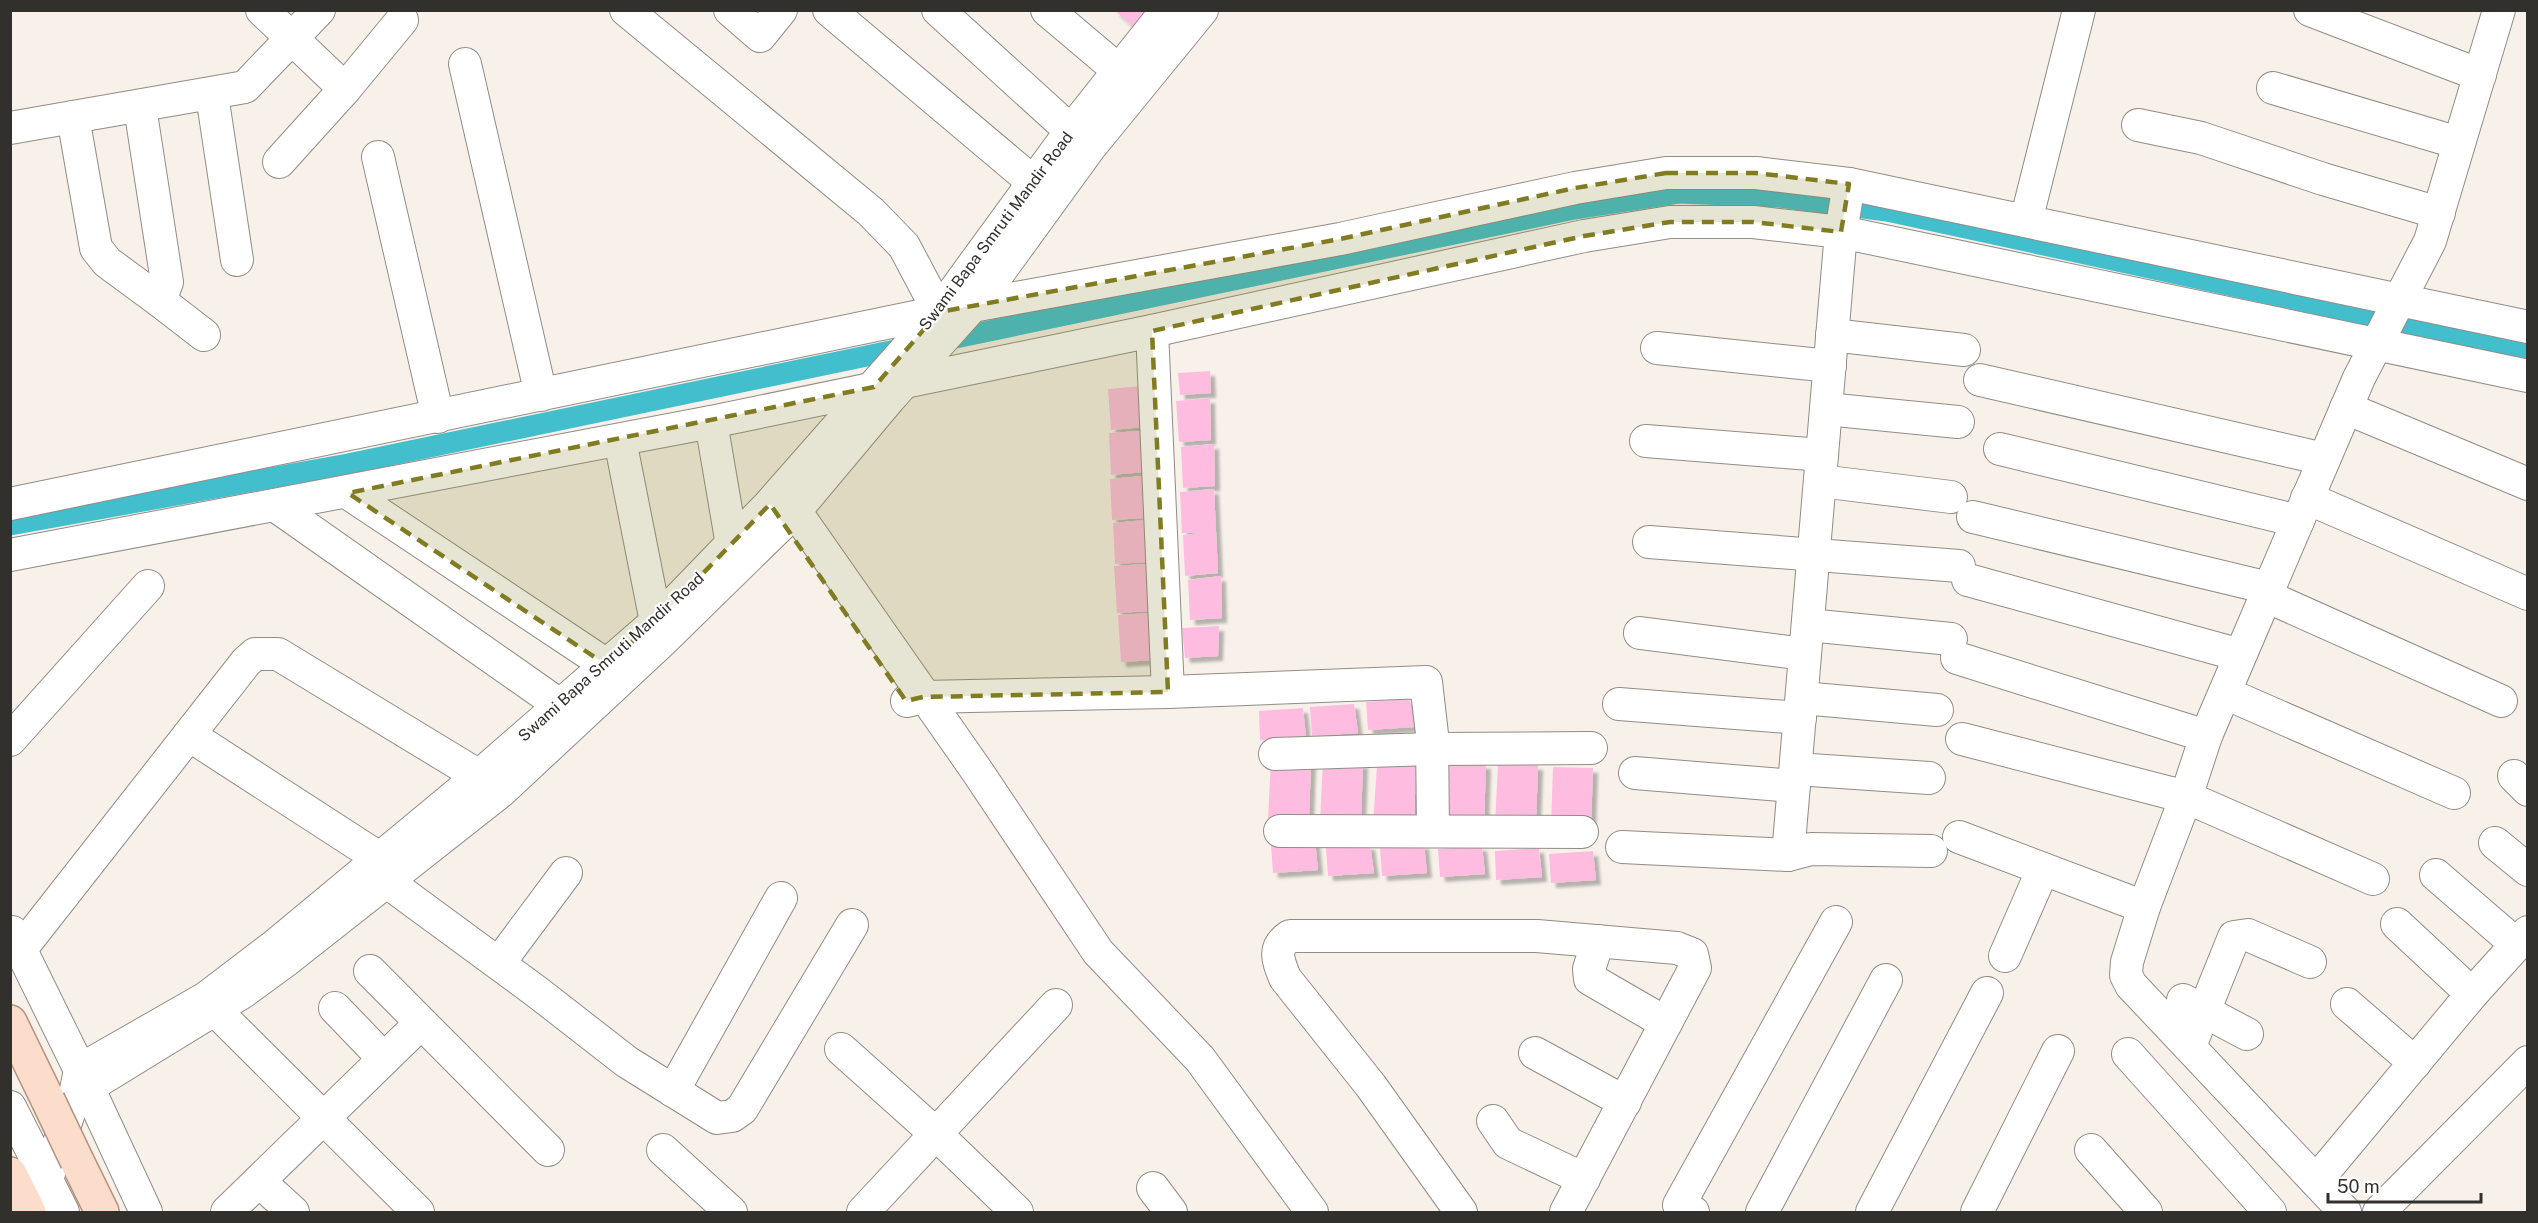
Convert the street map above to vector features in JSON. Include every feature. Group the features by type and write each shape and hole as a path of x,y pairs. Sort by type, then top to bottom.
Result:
{"main road":[{"path":"10,1022 73,1088 77,1161 102,1212"},
{"path":"11,1175 29,1212"}],"street":[{"path":"262,10 345,88"},
{"path":"10,128 212,95 244,87 319,10"},
{"path":"626,10 871,212 903,246 939,312"},
{"path":"730,10 760,36 781,10"},
{"path":"829,10 1033,182"},
{"path":"938,10 1071,130"},
{"path":"1047,10 1118,70"},
{"name":"Swami Bapa Smruti Mandir Road","path":"73,1088 206,998 273,947 383,870 479,776 656,622 732,545 783,507 873,387 939,312 1071,130 1167,10"},
{"path":"36,1212 73,1088 215,1010 288,959 383,870 500,792 547,751 905,380 972,306 1090,147 1202,10"},
{"path":"2026,221 2079,10"},
{"path":"2310,10 2480,75"},
{"path":"2344,1212 2131,985 2126,975 2127,962 2144,907 2186,797 2206,736 2240,655 2346,408 2397,301 2430,241 2499,10"},
{"path":"279,162 402,20"},
{"path":"465,64 541,395"},
{"path":"2273,88 2459,143"},
{"path":"212,95 237,260"},
{"path":"140,107 167,282 160,301"},
{"path":"73,117 96,248 107,262 204,334"},
{"path":"2138,125 2201,138 2323,179 2439,213"},
{"path":"378,157 438,417"},
{"path":"10,504 939,312 1340,239 1575,188 1666,173 1756,173 1849,185 2528,327"},
{"path":"1788,855 1841,232 1849,185"},
{"path":"10,555 348,493 711,422 905,380 1152,331 1584,236 1670,222 1753,222 1841,232 2528,376"},
{"path":"1152,331 1168,692"},
{"path":"1832,335 1964,350"},
{"path":"1656,348 1830,366"},
{"path":"1980,380 2324,459"},
{"path":"2346,408 2528,484"},
{"path":"1826,409 1958,422"},
{"path":"711,422 732,545"},
{"path":"620,440 656,622"},
{"path":"1646,441 1821,468 2268,592 2501,701"},
{"path":"2000,449 2303,509 2528,594"},
{"path":"348,493 605,664"},
{"path":"276,506 561,706"},
{"path":"783,507 915,699 977,771 1098,951 1138,996 1294,1212"},
{"path":"1649,542 1814,555 1963,573 2240,655"},
{"path":"10,740 148,586"},
{"path":"1640,633 1806,639 1954,648 2206,736"},
{"path":"146,1212 73,1088 16,939 255,654 278,654 479,776"},
{"path":"915,699 1426,682 1429,690 1432,748 1433,831"},
{"path":"2225,693 2454,793"},
{"path":"1619,704 1937,710"},
{"path":"189,735 383,870 498,963 627,1062 717,1118 732,1116 742,1109 852,925"},
{"path":"1962,740 2186,797 2373,879"},
{"path":"1275,753 1432,748 1591,748"},
{"path":"1635,773 1929,778"},
{"path":"1280,831 1582,832"},
{"path":"1959,837 2144,907"},
{"path":"2495,843 2528,870"},
{"path":"1622,847 1788,855 1811,849 1931,851"},
{"path":"2005,956 2043,869"},
{"path":"498,963 566,873"},
{"path":"2316,1181 2472,994 2522,938 2436,875"},
{"path":"673,1091 781,898"},
{"path":"1682,1210 1836,922"},
{"path":"2397,924 2472,994"},
{"path":"2190,1046 2194,1006 2234,937 2248,935 2310,962"},
{"path":"1461,1212 1371,1086 1285,978 1276,957 1281,942 1290,936 1537,936 1677,948 1692,954 1695,968 1566,1212"},
{"path":"1598,941 1589,969 1590,979 1666,1023"},
{"path":"370,971 420,1024 548,1150"},
{"path":"1762,1212 1886,980"},
{"path":"1872,1212 1987,993"},
{"path":"2347,1004 2415,1063"},
{"path":"863,1212 1056,1005"},
{"path":"2194,1006 2247,1034"},
{"path":"335,1008 384,1059"},
{"path":"215,1010 418,1212"},
{"path":"227,1212 420,1024"},
{"path":"1159,1026 1200,1059 1312,1212"},
{"path":"841,1049 936,1134 1017,1212"},
{"path":"1977,1212 2058,1051"},
{"path":"1535,1053 1625,1102"},
{"path":"2128,1054 2270,1212"},
{"path":"2379,1212 2528,1062"},
{"path":"10,1107 63,1212"},
{"path":"1493,1121 1508,1143 1584,1179"},
{"path":"663,1150 731,1212"},
{"path":"2091,1150 2146,1212"},
{"path":"260,1181 293,1212"}],"highlighted area":[{"path":"1666,173 1756,173 1849,184 1841,232 1753,222 1670,222 1584,236 1152,331 1168,692 923,697 906,701 770,504 656,622 605,664 348,493 874,387 939,312 1340,239 1575,188"}],"building":[{"path":"1114,10 1159,10 1140,33"},
{"path":"1210,371 1211,393 1180,395 1178,373"},
{"path":"1142,386 1143,427 1111,430 1108,389"},
{"path":"1210,398 1211,440 1179,442 1176,401"},
{"path":"1142,431 1144,472 1111,475 1109,433"},
{"path":"1214,444 1215,486 1183,488 1181,447"},
{"path":"1143,476 1144,518 1112,520 1110,479"},
{"path":"1214,489 1218,573 1185,576 1183,535 1211,532 1182,533 1180,492"},
{"path":"1146,520 1147,562 1115,564 1113,523"},
{"path":"1147,564 1150,611 1117,613 1114,566"},
{"path":"1221,576 1222,618 1190,620 1188,580"},
{"path":"1151,613 1154,660 1121,662 1118,615"},
{"path":"1219,626 1218,656 1185,658 1182,628"},
{"path":"1410,699 1414,727 1368,730 1366,702"},
{"path":"1354,704 1358,733 1312,736 1310,707"},
{"path":"1303,708 1306,737 1260,740 1259,711"},
{"path":"1271,760 1311,761 1309,819 1268,819"},
{"path":"1323,762 1363,763 1361,821 1320,821"},
{"path":"1446,763 1486,764 1484,823 1443,822"},
{"path":"1498,765 1538,765 1536,824 1495,823"},
{"path":"1377,766 1416,766 1414,825 1373,824"},
{"path":"1553,767 1593,768 1591,827 1551,826"},
{"path":"1315,841 1318,870 1273,873 1271,845"},
{"path":"1424,844 1427,873 1382,876 1380,847"},
{"path":"1370,845 1374,873 1328,876 1326,848"},
{"path":"1482,846 1485,874 1440,877 1438,849"},
{"path":"1539,848 1542,877 1496,880 1495,851"},
{"path":"1593,851 1596,880 1551,883 1549,854"}],"waterway":[{"path":"941,341 1574,209 1678,193 1779,197 1887,211 2528,350"},
{"path":"10,525 348,464 910,347"}]}
